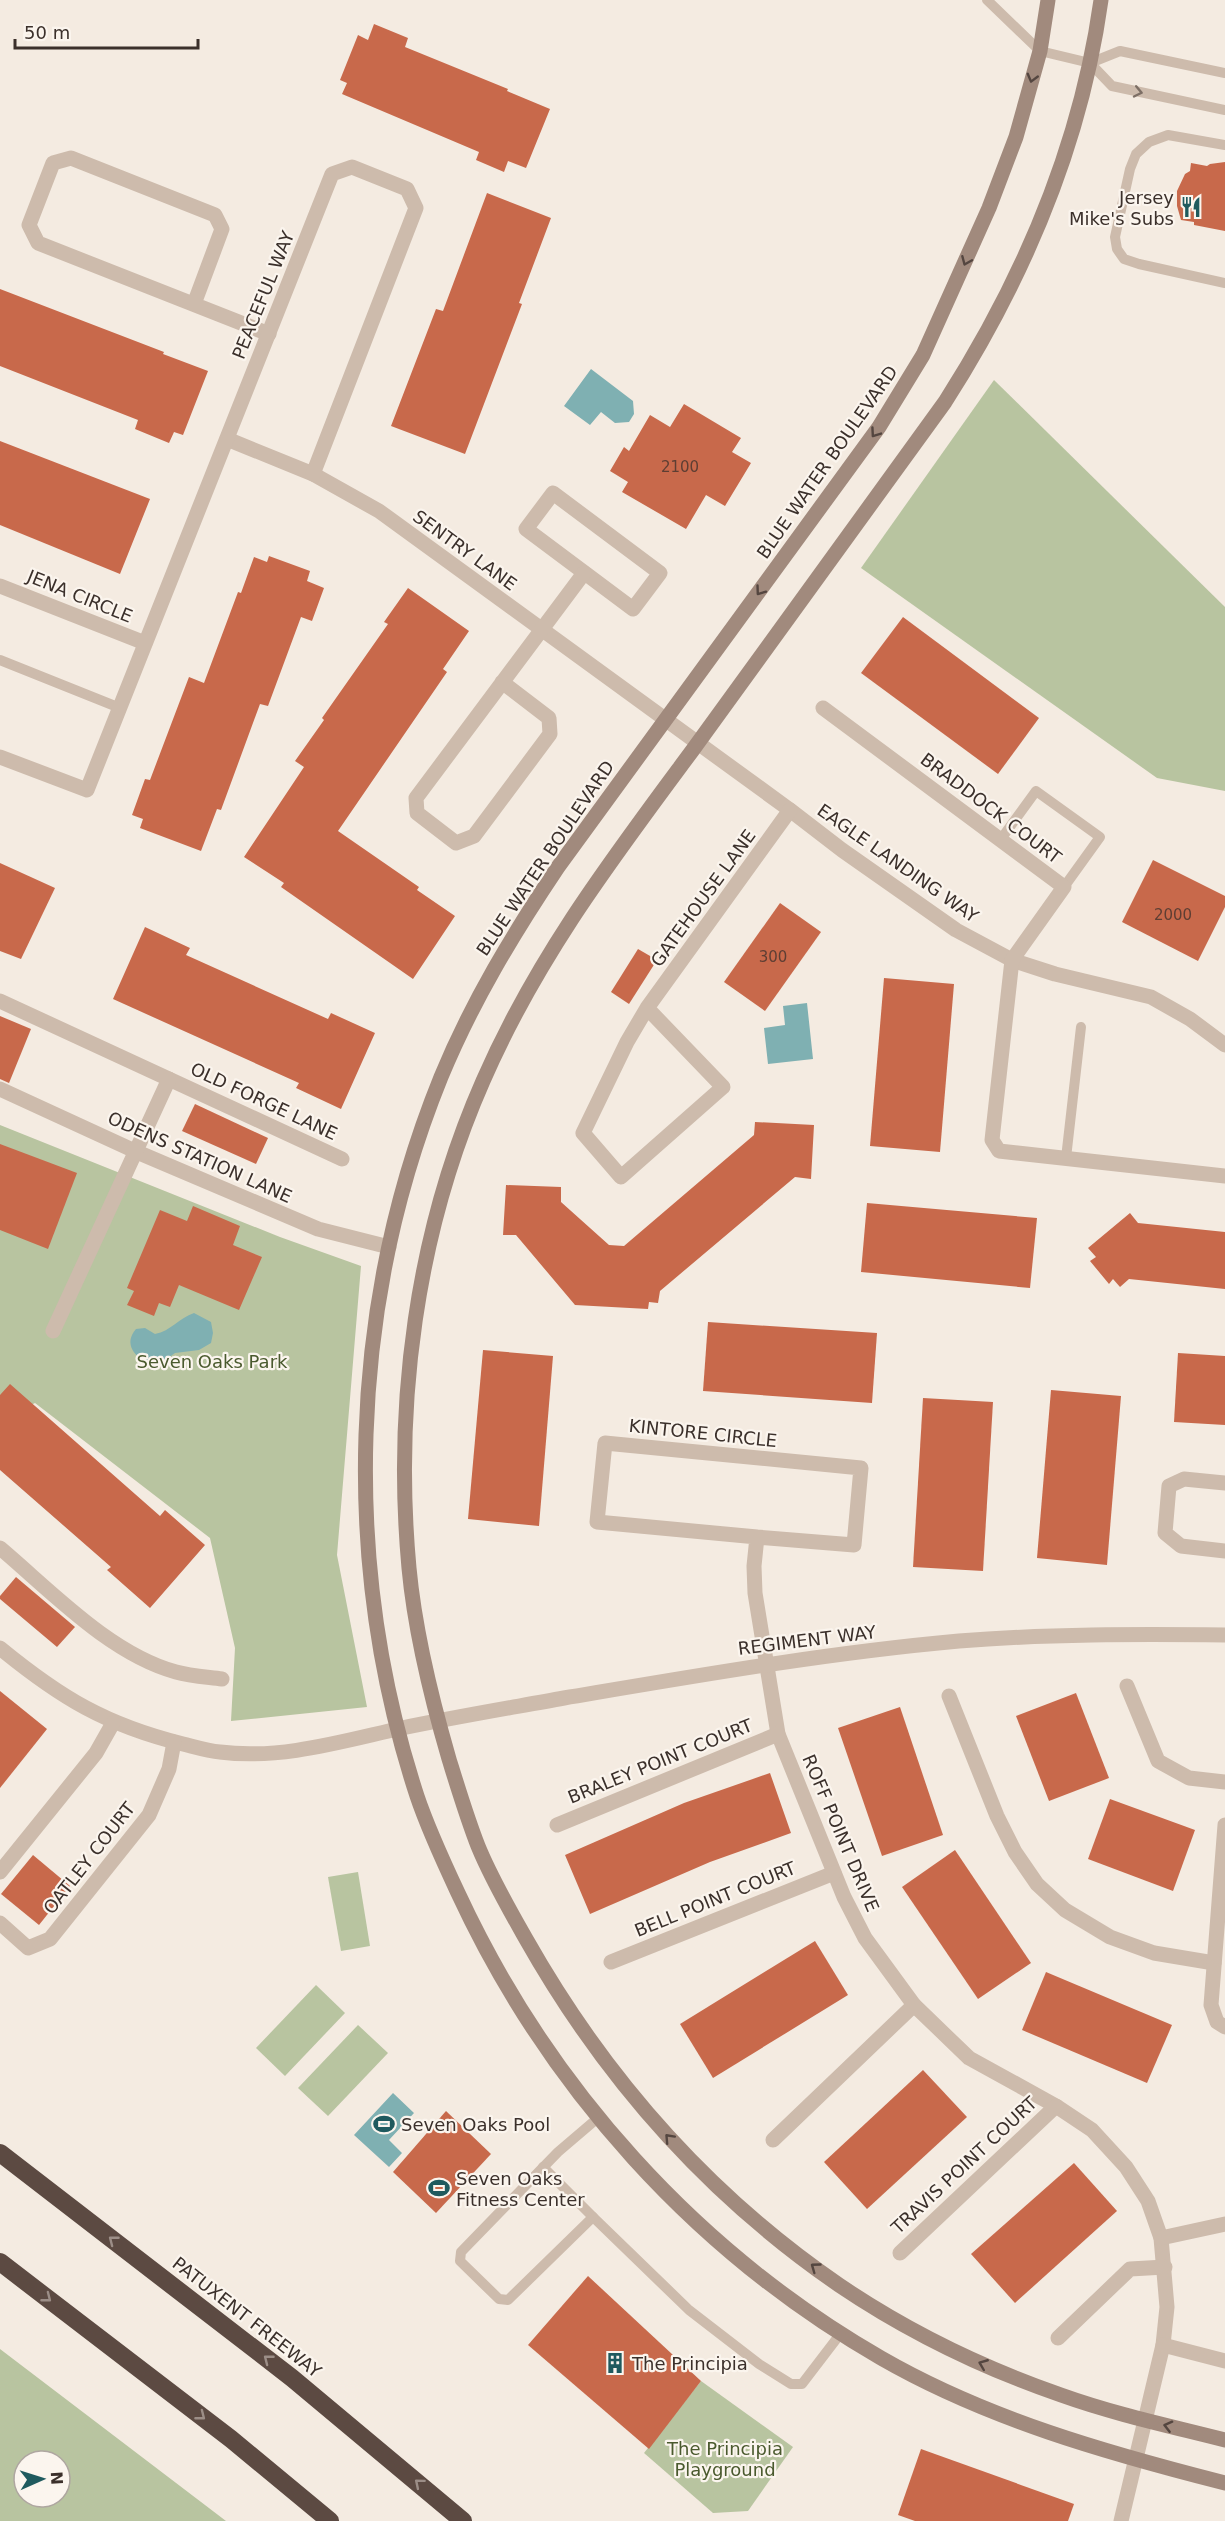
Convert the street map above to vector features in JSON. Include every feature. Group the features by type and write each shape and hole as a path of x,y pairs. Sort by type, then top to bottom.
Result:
{"highway":[{"name":"PATUXENT FREEWAY","path":"0,2153 292,2378 463,2521"},
{"path":"0,2262 231,2439 330,2521"}],"street":[{"name":"BLUE WATER BOULEVARD","path":"1048,0 1040,51 1008,157 954,290 923,355 879,427 558,867 521,922 490,973 441,1077 426,1119 389,1247 376,1320 369,1378 364,1489 370,1572 382,1652 398,1729 418,1799 442,1860 476,1932 515,2003 561,2070 628,2154 677,2204 744,2265 841,2333 884,2360 962,2399 1057,2436 1136,2460 1225,2482"},
{"path":"1101,0 1090,63 1064,156 1040,220 1012,284 981,345 939,411 592,887 526,991 480,1086 440,1199 426,1255 414,1328 406,1407 404,1487 411,1583 420,1645 438,1721 478,1847 510,1912 550,1982 593,2047 650,2118 698,2169 769,2233 841,2286 900,2322 968,2358 1062,2396 1225,2440"},
{"path":"194,304 222,229 215,215 71,158 53,163 29,225 38,243 269,334"},
{"name":"PEACEFUL WAY","path":"0,757 87,790 332,174 352,167 407,189 416,208 313,474"},
{"name":"SENTRY LANE","path":"227,439 313,474 379,511 665,720"},
{"path":"553,493 660,573 633,609 584,573 526,529 553,493"},
{"path":"502,682 549,718 549,734 474,836 456,843 417,813 416,798 541,629 584,573"},
{"name":"JENA CIRCLE","path":"0,586 145,643"},
{"name":"BRADDOCK COURT","path":"823,708 1064,886 1012,960"},
{"name":"EAGLE LANDING WAY","path":"665,720 842,850 956,930 1012,960 1055,974 1151,997 1190,1019 1225,1044"},
{"name":"GATEHOUSE LANE","path":"647,1008 723,1087 621,1177 583,1133 627,1042 647,1008 790,810"},
{"path":"1012,960 992,1140 999,1151 1225,1176"},
{"name":"OLD FORGE LANE","path":"0,1001 342,1159"},
{"name":"OLD FORGE LANE","path":"53,1331 169,1079"},
{"name":"ODENS STATION LANE","path":"0,1089 136,1152 318,1229 389,1247"},
{"name":"KINTORE CIRCLE","path":"605,1443 861,1468 854,1545 757,1537 597,1522 605,1443"},
{"path":"1225,1483 1184,1479 1169,1486 1165,1533 1181,1546 1225,1551"},
{"path":"757,1537 754,1566 755,1593 766,1664"},
{"path":"0,1548 99,1632 134,1655 176,1672 222,1679"},
{"name":"REGIMENT WAY","path":"0,1648 36,1677 87,1710 113,1723 143,1734 220,1752 262,1753 309,1748 438,1721 766,1664 971,1641 1098,1634 1225,1635"},
{"name":"ROFF POINT DRIVE","path":"766,1664 778,1734 834,1873 865,1938 914,2005 969,2058 1056,2106 1092,2130 1126,2167 1148,2201 1161,2238 1167,2307 1163,2345 1120,2521"},
{"path":"1127,1686 1158,1761 1189,1778 1225,1782"},
{"path":"949,1696 997,1816 1015,1852 1037,1884 1065,1910 1110,1937 1154,1953 1214,1963"},
{"path":"0,1872 96,1753 113,1723"},
{"name":"BRALEY POINT COURT","path":"557,1824 778,1734"},
{"name":"OATLEY COURT","path":"0,1923 28,1948 50,1939 148,1815 169,1769 174,1742"},
{"path":"1225,1825 1210,2005 1217,2022 1225,2027"},
{"name":"BELL POINT COURT","path":"611,1962 834,1873"},
{"path":"773,2140 914,2005"},
{"name":"TRAVIS POINT COURT","path":"900,2253 1056,2106"},
{"path":"1161,2238 1225,2224"},
{"path":"1058,2338 1130,2269 1165,2267"},
{"path":"1163,2345 1225,2361"}],"lane":[{"path":"987,0 1040,51 1090,63 1112,86 1225,110"},
{"path":"1090,63 1120,51 1225,73"},
{"path":"1225,146 1168,135 1149,142 1136,154 1130,169 1115,237 1117,249 1124,259 1225,282"},
{"path":"0,660 120,708"},
{"path":"1000,840 1036,791 1100,837 1064,886"},
{"path":"1066,1158 1081,1027"},
{"path":"593,2217 508,2300 499,2299 460,2261 461,2252 543,2167 599,2117"},
{"path":"543,2167 689,2310 759,2364 791,2384 802,2384 841,2333"}],"green space":[{"path":"994,380 1225,607 1225,791 1157,778 861,568"},
{"name":"Seven Oaks Park","path":"0,1125 280,1237 361,1266 337,1555 367,1707 231,1721 235,1648 210,1538 35,1403 0,1421"},
{"path":"358,1872 370,1946 341,1951 328,1877"},
{"path":"316,1985 345,2013 285,2076 256,2048"},
{"path":"358,2025 388,2053 328,2116 298,2088"},
{"path":"0,2349 226,2521 0,2521"},
{"name":"The Principia Playground","path":"701,2381 793,2447 748,2511 713,2513 644,2453"}],"water":[{"path":"591,369 633,401 634,414 629,422 615,423 601,412 590,425 564,406"},
{"path":"807,1003 813,1059 768,1064 764,1028 785,1025 783,1006"},
{"path":"194,1313 211,1322 213,1333 211,1343 199,1350 175,1353 164,1361 149,1364 132,1350 131,1340 136,1329 145,1328 155,1334"},
{"name":"Seven Oaks Pool","path":"393,2093 414,2113 389,2140 402,2153 389,2167 354,2135"}],"building":[{"path":"374,24 408,38 405,47 508,89 507,91 550,109 526,168 508,161 504,172 476,160 479,152 342,94 347,83 340,80 358,35 368,40"},
{"path":"1225,162 1225,231 1181,220 1177,206 1177,191 1185,174 1190,171 1191,163 1207,166"},
{"path":"487,193 551,218 519,303 522,304 465,454 391,426 436,309 443,311"},
{"path":"0,289 208,371 183,435 174,432 169,443 135,429 138,420 0,366"},
{"path":"684,404 741,438 732,452 751,463 725,506 706,495 686,529 622,492 628,482 610,471 624,447 629,451 650,415 670,427"},
{"path":"0,441 150,499 120,574 0,525"},
{"path":"269,556 310,571 307,581 324,588 312,621 301,617 268,706 260,704 221,810 217,809 201,851 140,828 143,819 132,815 145,779 150,780 189,677 204,683 238,592 241,593 254,557 267,562"},
{"path":"408,588 469,631 443,669 447,672 338,831 419,887 417,890 455,916 413,979 281,887 284,883 244,857 304,767 295,761 324,720 322,718 388,624 384,622"},
{"path":"903,617 1039,718 998,774 861,673"},
{"path":"1153,860 1225,896 1225,907 1198,961 1122,922"},
{"path":"0,863 55,888 21,959 0,951"},
{"path":"780,903 821,932 765,1011 724,982"},
{"path":"145,927 190,948 186,955 328,1019 331,1013 375,1033 341,1109 296,1088 299,1083 113,999"},
{"path":"638,949 657,960 629,1004 611,992"},
{"path":"884,978 954,984 940,1152 870,1146"},
{"path":"0,1016 31,1029 9,1083 0,1079"},
{"path":"195,1104 268,1138 256,1164 182,1131"},
{"path":"755,1122 814,1125 811,1179 795,1177 660,1291 658,1303 649,1302 648,1309 575,1305 516,1235 503,1235 506,1185 561,1187 561,1202 609,1245 624,1246 754,1135"},
{"path":"0,1144 77,1173 48,1249 0,1230"},
{"path":"867,1203 1037,1218 1030,1288 861,1272"},
{"path":"193,1206 240,1226 233,1245 262,1257 239,1310 179,1285 170,1307 159,1303 154,1316 127,1305 134,1291 127,1288 160,1210 187,1221"},
{"path":"1130,1213 1138,1223 1225,1232 1225,1289 1129,1279 1120,1287 1113,1279 1109,1284 1090,1261 1096,1257 1088,1248"},
{"path":"708,1322 877,1333 872,1403 703,1391"},
{"path":"483,1350 553,1356 539,1526 468,1519"},
{"path":"1178,1353 1225,1356 1225,1425 1174,1422"},
{"path":"10,1384 160,1516 165,1510 205,1545 150,1608 107,1570 111,1567 0,1470 0,1395"},
{"path":"1051,1390 1121,1396 1107,1565 1037,1558"},
{"path":"923,1398 993,1402 983,1571 913,1567"},
{"path":"16,1577 75,1627 57,1647 0,1599"},
{"path":"0,1691 47,1729 0,1788"},
{"path":"1076,1693 1109,1778 1049,1801 1016,1716"},
{"path":"900,1707 943,1835 882,1856 838,1728"},
{"path":"770,1773 791,1833 710,1862 590,1914 565,1855 684,1803"},
{"path":"1110,1799 1195,1830 1173,1891 1088,1859"},
{"path":"955,1850 1031,1963 978,1999 902,1887"},
{"path":"33,1855 70,1886 39,1925 1,1894"},
{"path":"815,1941 848,1995 713,2078 680,2024"},
{"path":"1046,1972 1172,2025 1147,2083 1022,2030"},
{"path":"923,2070 967,2117 867,2209 824,2162"},
{"path":"446,2111 491,2154 436,2213 393,2172"},
{"path":"1074,2163 1117,2211 1015,2303 971,2254"},
{"name":"The Principia","path":"588,2276 701,2381 649,2449 528,2345"},
{"path":"921,2449 1074,2504 1068,2521 915,2521 898,2515"}],"place":[{"name":"Jersey Mike's Subs","path":"1191,207"},
{"name":"Seven Oaks Pool","path":"384,2124"},
{"name":"Seven Oaks Fitness Center","path":"439,2188"},
{"name":"The Principia","path":"615,2363"}]}
